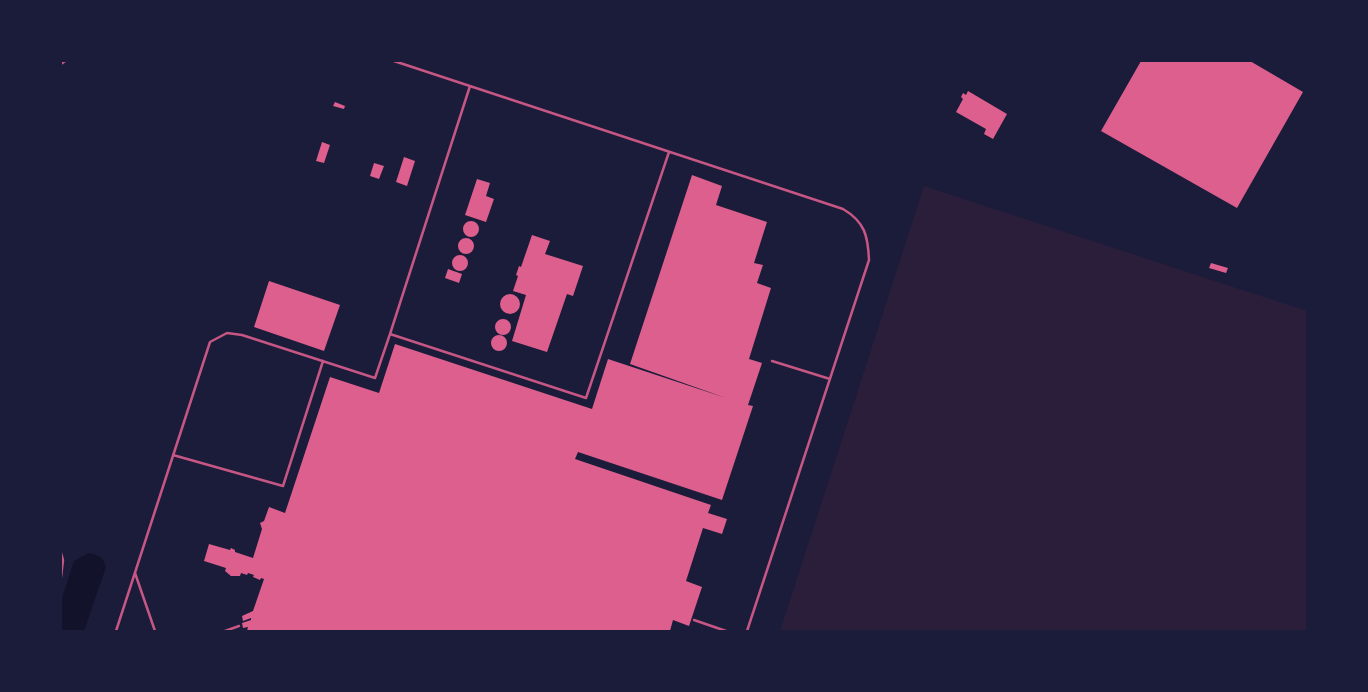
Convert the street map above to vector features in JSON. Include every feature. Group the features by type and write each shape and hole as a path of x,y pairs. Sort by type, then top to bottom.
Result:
{"lane":[{"path":"61,64 65,61"},
{"path":"394,61 843,209 852,214 860,223 866,233 869,260 747,631"},
{"path":"116,631 210,342 227,333 242,335 375,378 470,86"},
{"path":"390,334 586,398 669,152"},
{"path":"173,455 283,486 323,361"},
{"path":"772,361 830,378"},
{"path":"61,553 63,560 61,577"},
{"path":"135,572 155,631"},
{"path":"694,620 726,631"},
{"path":"225,631 239,626"}],"shaded area":[{"path":"924,186 1307,311 1307,631 780,631"},
{"path":"89,553 100,557 106,567 84,631 61,631 61,601 74,561"}],"building":[{"path":"1141,61 1250,61 1303,92 1237,208 1101,131"},
{"path":"968,91 1007,114 993,139 984,134 986,129 956,112 963,99 961,97 963,93 966,95"},
{"path":"335,102 345,106 344,109 333,106"},
{"path":"322,142 330,145 324,163 316,161"},
{"path":"404,157 415,161 407,186 396,182"},
{"path":"374,163 384,166 379,179 370,176"},
{"path":"692,175 722,186 716,205 767,222 754,263 763,265 757,283 771,288 749,359 762,363 748,405 753,406 722,500 578,452 575,459 711,505 708,513 727,519 722,534 703,528 686,581 702,587 689,626 673,620 670,631 247,631 248,627 243,628 242,623 251,620 251,618 243,621 242,616 253,611 264,579 261,578 260,580 248,573 247,575 241,573 240,576 231,576 225,571 226,568 204,561 209,544 230,550 231,548 235,552 253,558 262,529 260,523 264,521 269,507 285,513 330,377 379,393 395,344 592,409 608,359 726,398 630,364"},
{"path":"477,179 490,183 486,196 494,199 486,222 465,215"},
{"path":"468,221 474,221 479,226 477,235 468,237 463,232 463,226"},
{"path":"532,235 550,241 545,254 583,266 573,296 567,294 547,352 512,341 526,295 513,291 518,276 516,275 519,266 521,267"},
{"path":"463,238 469,238 474,243 472,252 463,254 458,249 458,243"},
{"path":"457,255 463,255 468,260 466,269 457,271 452,266 452,260"},
{"path":"1211,263 1228,268 1226,273 1209,268"},
{"path":"448,269 462,274 459,283 445,278"},
{"path":"269,281 340,305 324,351 254,327"},
{"path":"510,294 517,297 520,304 517,311 510,314 503,311 500,304 503,297"},
{"path":"503,319 509,321 511,327 509,333 503,335 497,333 495,327 497,321"},
{"path":"499,335 505,337 507,343 505,349 499,351 493,349 491,343 493,337"}]}
